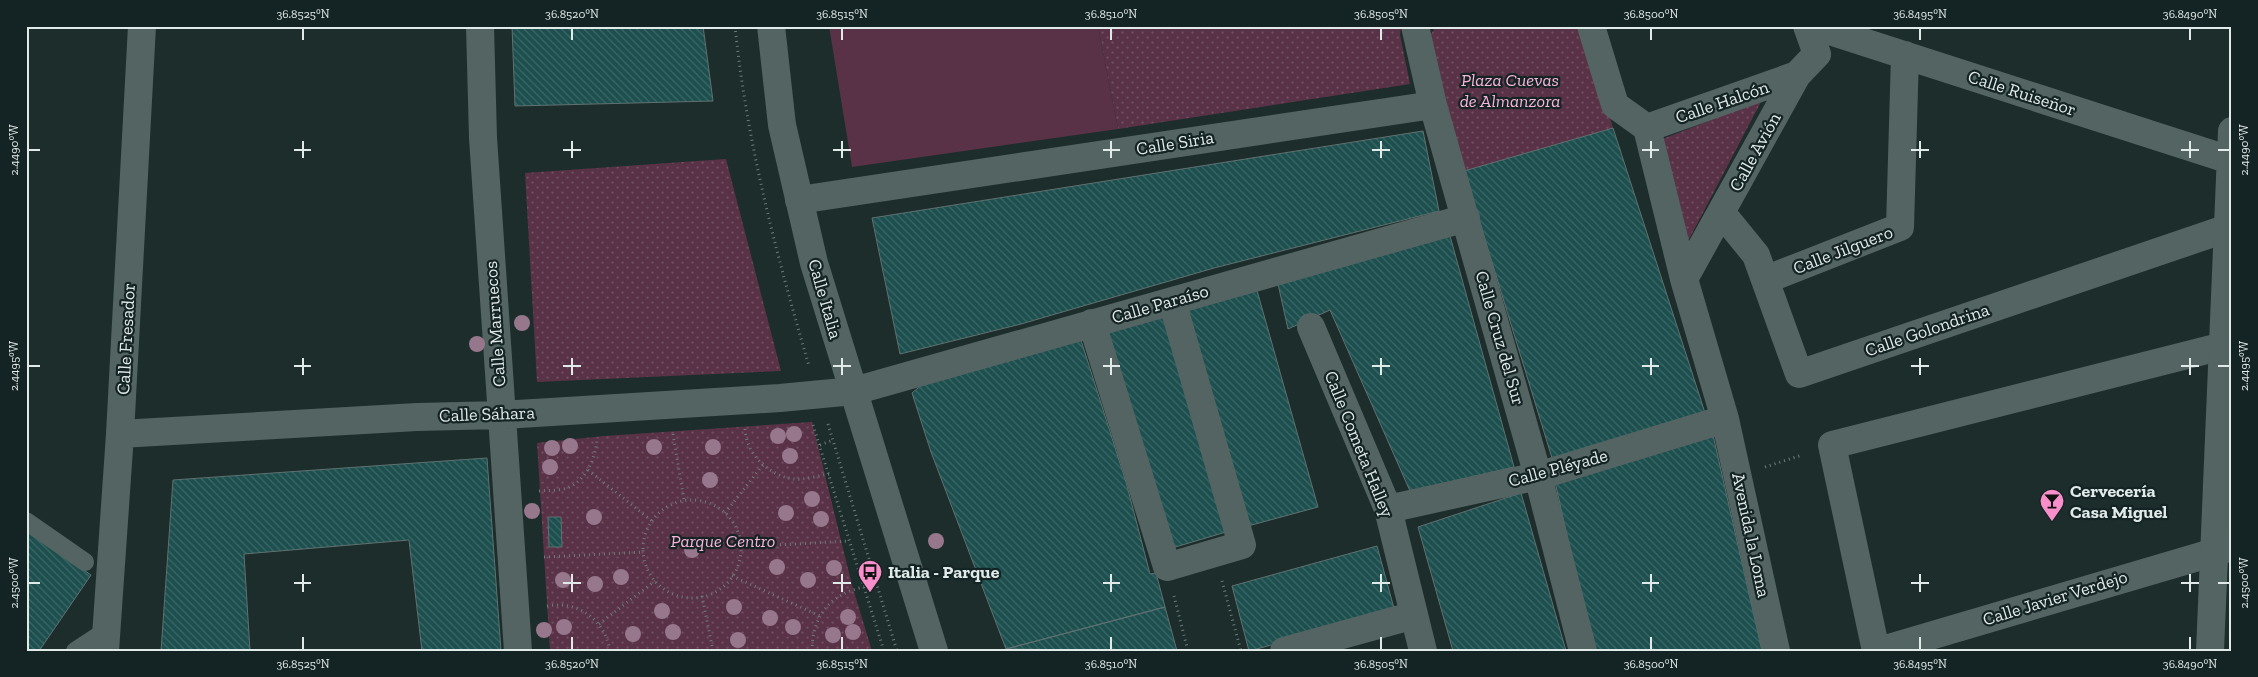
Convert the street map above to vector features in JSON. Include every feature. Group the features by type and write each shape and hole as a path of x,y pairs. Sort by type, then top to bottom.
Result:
{"street":[{"name":"Calle Fresador","path":"106,640 120,434 142,26"},
{"name":"Calle Marruecos","path":"480,26 483,138 518,651"},
{"name":"Calle Italia","path":"771,26 782,124 814,263 934,651"},
{"name":"Calle Cruz del Sur","path":"1416,26 1433,105 1538,476 1583,651"},
{"path":"1591,26 1615,105 1647,128 1684,279 1725,419"},
{"name":"Calle Avión","path":"1684,279 1797,75 1817,54 1807,26"},
{"name":"Calle Ruiseñor","path":"1814,26 2230,160"},
{"name":"Calle Jilguero","path":"1765,280 1900,227 1905,55"},
{"name":"Calle Halcón","path":"1647,128 1797,75"},
{"name":"Calle Siria","path":"799,200 1433,105"},
{"path":"2210,651 2224,549 2223,346 2228,315 2228,228 2232,131"},
{"name":"Calle Golondrina","path":"1721,212 1756,255 1800,374 2228,228"},
{"name":"Calle Paraíso","path":"854,391 1466,218"},
{"path":"1092,324 1167,566 1176,564 1242,545 1172,301"},
{"name":"Calle Cometa Halley","path":"1311,327 1388,509 1423,651"},
{"path":"1878,651 1832,445 2223,346"},
{"name":"Calle Sáhara","path":"120,434 417,417 502,415 780,398 854,391"},
{"name":"Calle Pléyade","path":"1388,509 1538,476 1725,419"},
{"name":"Avenida la Loma","path":"1725,419 1776,651"},
{"name":"Calle Javier Verdejo","path":"1878,651 2224,549"},
{"path":"1284,651 1400,619"}],"lane":[{"path":"26,521 85,562"},
{"path":"75,651 106,640"}],"path":[{"path":"812,422 884,651"},
{"path":"745,424 749,447 763,465 772,471 791,479 808,479 829,474"},
{"path":"671,427 684,500"},
{"path":"539,491 567,488 582,478 588,470 596,450 597,436"},
{"path":"820,445 833,440"},
{"path":"1738,476 1832,445"},
{"path":"838,457 897,651"},
{"path":"725,513 763,465"},
{"path":"588,470 652,521"},
{"path":"539,482 540,500"},
{"path":"684,500 702,501 725,513 737,532 740,547 738,562 732,576 718,590 690,598 674,594 655,581 646,566 643,552 644,535 652,521 666,507 684,500"},
{"path":"740,547 849,541"},
{"path":"544,550 545,566"},
{"path":"544,557 643,552"},
{"path":"732,576 820,616"},
{"path":"1221,578 1240,651"},
{"path":"599,624 655,581"},
{"path":"812,651 813,633 820,616 839,596 863,586 876,585"},
{"path":"1173,591 1188,651"},
{"path":"702,596 713,651"},
{"path":"547,601 548,616"},
{"path":"547,606 568,605 580,609 599,624 609,642 610,651"}],"green space":[{"path":"829,26 1098,26 1118,129 852,167"},
{"path":"1098,26 1401,26 1400,35 1410,84 1118,129"},
{"name":"Plaza Cuevas de Almanzora","path":"1436,26 1583,26 1613,128 1464,171 1428,39"},
{"path":"1762,100 1686,245 1660,140"},
{"path":"726,159 781,371 537,382 525,173"},
{"name":"Parque Centro","path":"812,422 852,585 872,651 550,651 537,443 604,436"}],"building":[{"path":"512,26 703,26 713,101 515,106"},
{"path":"1613,128 1706,416 1552,458 1464,171"},
{"path":"1423,131 1439,211 1214,268 1021,324 900,354 872,218"},
{"path":"1450,236 1514,467 1410,491 1330,310 1288,329 1278,284"},
{"path":"1256,287 1318,507 1248,526 1187,306"},
{"path":"1163,315 1226,532 1172,548 1108,331"},
{"path":"1079,334 1126,482 1150,574 1156,573 1165,607 1006,649 931,452 912,393 923,384"},
{"path":"1713,435 1762,651 1593,651 1555,482"},
{"path":"487,458 501,651 422,651 409,540 244,554 250,651 161,651 173,480"},
{"path":"1521,493 1566,651 1453,651 1418,527"},
{"path":"548,517 561,517 562,547 549,547"},
{"path":"26,530 91,575 39,651 26,651"},
{"path":"1377,546 1395,612 1249,651 1232,586"},
{"path":"1165,607 1177,651 1006,649"}],"place":[{"name":"Cervecería Casa Miguel","path":"2052,522"},
{"name":"Italia - Parque","path":"870,593"}]}
